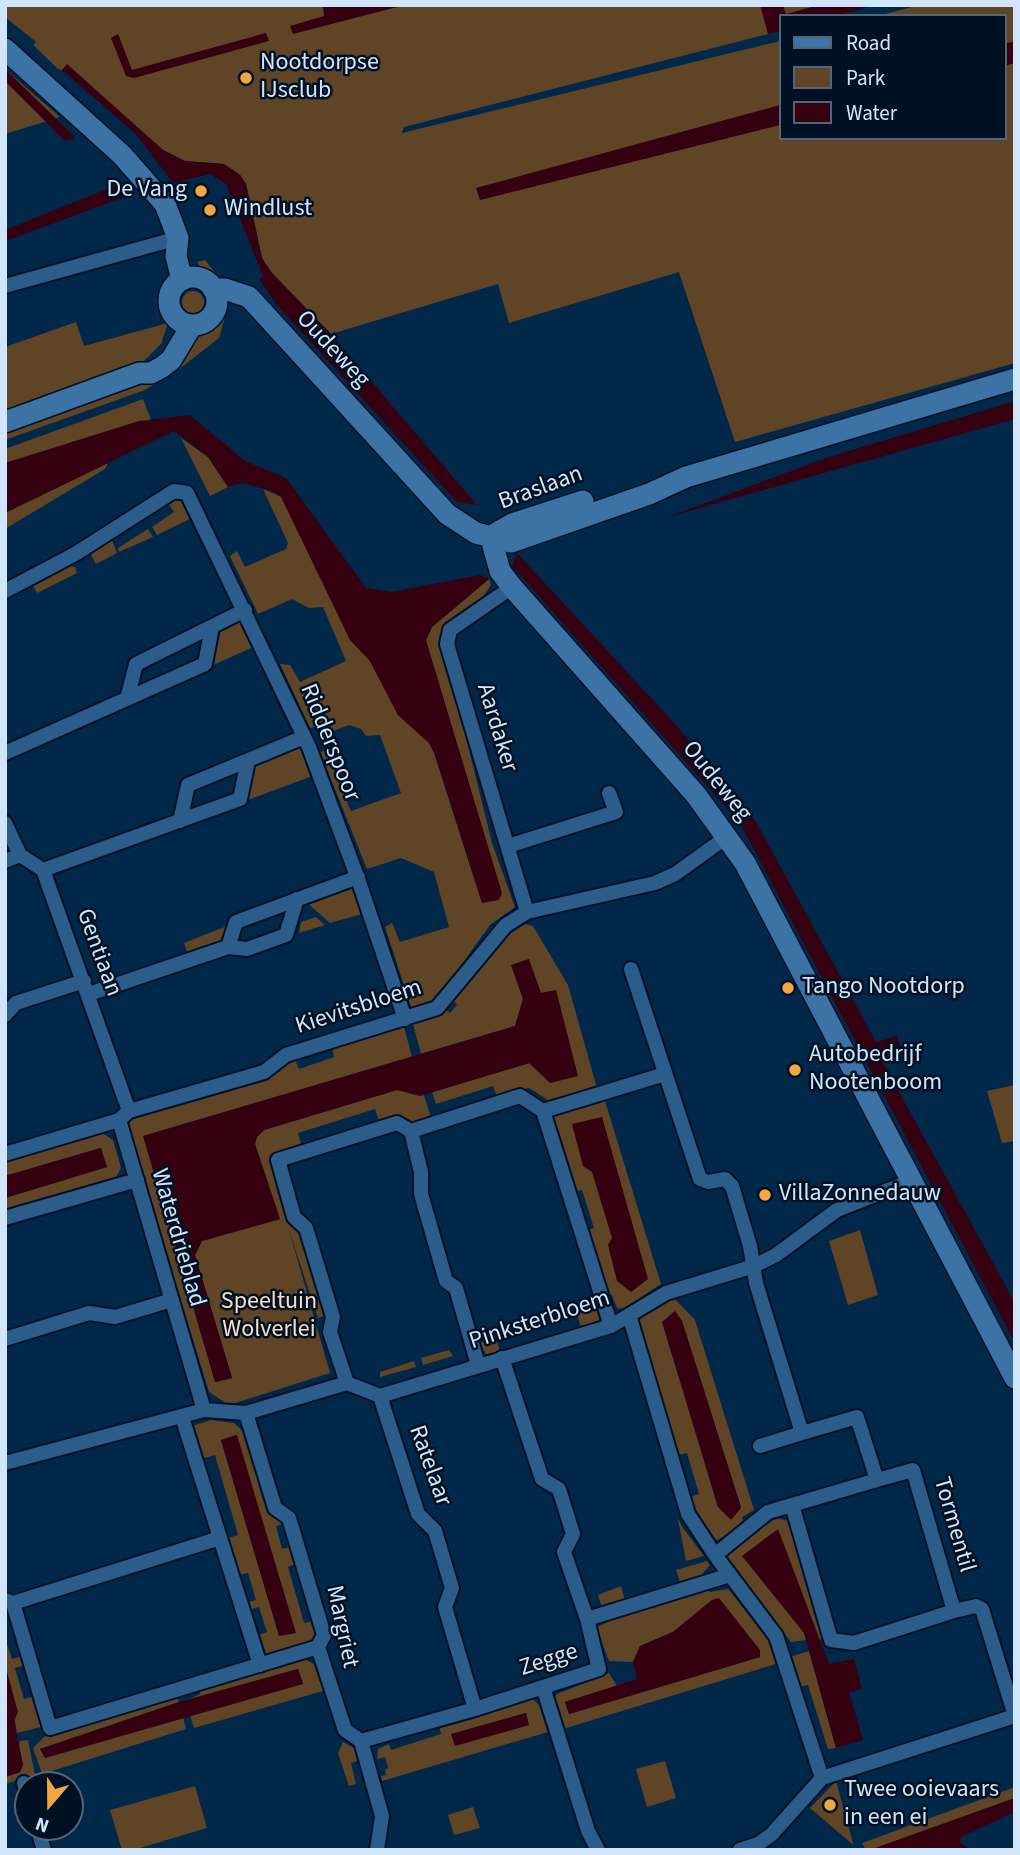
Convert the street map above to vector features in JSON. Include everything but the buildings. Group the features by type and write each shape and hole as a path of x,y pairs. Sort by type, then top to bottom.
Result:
{"main road":[{"path":"5,49 122,155 165,204 178,238 176,256 202,288 208,320 186,323 167,347 139,373 5,422"},
{"path":"186,323 171,312 169,300 173,288 202,288"},
{"name":"Oudeweg","path":"202,288 242,293 249,297 447,514 476,533 493,535 500,571 696,795 728,836 764,895 1015,1378"},
{"name":"Braslaan","path":"493,535 519,541 577,517 649,494 686,477 1015,379"}],"street":[{"path":"5,286 178,238"},
{"name":"Ridderspoor","path":"5,591 75,554 174,491 187,494 304,737 358,877 404,1019"},
{"name":"Aardaker","path":"512,586 450,630 447,636 527,912"},
{"path":"127,699 136,664 245,610"},
{"path":"5,753 205,664 212,627"},
{"path":"180,821 188,785 304,737"},
{"path":"5,822 20,855 43,870 240,799 248,761"},
{"path":"508,846 616,812 609,793"},
{"name":"Kievitsbloem","path":"5,1154 264,1072 286,1055 438,1008 506,925 527,912 655,883 675,874 728,836"},
{"path":"5,861 20,855"},
{"name":"Gentiaan","path":"43,870 86,987 124,1115"},
{"path":"228,947 236,922 358,877"},
{"path":"5,1015 16,1003 86,987 228,947 247,949 286,935 297,899"},
{"path":"631,969 700,1179 708,1182 725,1179 732,1186 802,1433"},
{"path":"543,1111 665,1074"},
{"path":"411,1131 520,1096 543,1111 584,1251 591,1260 611,1326"},
{"name":"Waterdrieblad","path":"124,1115 137,1180 204,1410"},
{"path":"347,1382 330,1332 333,1317 306,1228 294,1217 278,1160 397,1123 411,1131 421,1172 421,1194 446,1281 456,1288 478,1366"},
{"path":"5,1218 137,1180"},
{"name":"Pinksterbloem","path":"380,1396 611,1326 672,1291 754,1266 775,1255 837,1209 911,1181"},
{"path":"5,1339 89,1313 115,1317 172,1300"},
{"path":"629,1315 688,1514 715,1556 776,1636 822,1778"},
{"path":"502,1358 542,1479 559,1489 573,1534 564,1552 587,1619"},
{"path":"5,1463 204,1410 246,1413 347,1382 380,1396"},
{"name":"Ratelaar","path":"380,1396 418,1514 435,1531 449,1576 452,1587 445,1606 475,1709"},
{"name":"Margriet","path":"246,1413 275,1508 289,1518 324,1635 318,1647 345,1730 361,1741 382,1816 377,1850"},
{"path":"182,1417 260,1665"},
{"path":"715,1556 768,1512 877,1480 857,1417 760,1446"},
{"name":"Tormentil","path":"877,1480 913,1470 954,1611 976,1606 982,1609 1015,1716"},
{"path":"792,1505 831,1640 854,1643 954,1611"},
{"path":"220,1538 9,1601 50,1728 318,1647"},
{"name":"Zegge","path":"361,1741 475,1709 599,1669 587,1619 730,1575"},
{"path":"543,1687 588,1831 598,1850"},
{"path":"740,1850 765,1840 822,1778 1015,1716"}],"green space":[{"path":"5,5 847,5 778,14 778,26 768,34 404,127 402,133 778,41 778,140 1006,140 1006,14 885,14 919,5 1015,5 1015,363 735,442 679,272 509,323 498,284 331,334 271,272 262,258 246,184 240,175 224,164 185,161 163,150 67,65 62,70 58,69 33,45 36,42 5,17"},
{"path":"5,69 60,117 5,134"},
{"path":"205,260 217,275 230,282 213,280 204,273 197,262"},
{"path":"189,291 197,291 204,298 204,306 197,313 189,313 182,306 182,298"},
{"path":"226,314 219,338 178,370 145,390 5,440 5,431 162,373 196,332"},
{"path":"76,322 84,346 168,323 161,344 144,361 5,417 5,347"},
{"path":"143,399 151,420 5,463 5,449"},
{"path":"181,438 208,457 228,487 210,496"},
{"path":"108,463 105,469 5,529 5,513"},
{"path":"263,489 282,497 350,640 370,661 398,715 429,743 482,903 426,640 432,627 489,579 491,585 478,604 442,631 492,843 515,907 490,925 452,978 429,1003 411,1007 385,927 392,923 400,942 449,927 434,872 401,858 367,869 320,752 331,748 338,768 334,772 351,811 401,793 380,735 366,736 361,729 349,725 323,735 319,725 310,728 280,664 290,665 300,682 346,661 323,607 309,608 292,599 258,614 230,556 237,551 245,567 286,549 288,543"},
{"path":"181,498 194,517 157,535 152,527 174,512 168,503"},
{"path":"148,529 153,537 119,552 118,548"},
{"path":"111,538 117,553 96,564 89,551"},
{"path":"66,565 75,567 77,573 37,593 32,584"},
{"path":"242,620 258,645 211,666 218,629"},
{"path":"293,746 305,751 315,775 248,800 256,764"},
{"path":"353,886 366,913 330,923 305,901"},
{"path":"316,917 325,925 299,933 301,922"},
{"path":"525,924 533,926 568,985 597,1088 551,1102 529,1088 497,1097 493,1086 436,1104 432,1092 530,1063 556,991 541,993 512,965 523,999 515,1026 421,1054 413,1024 445,1009 450,1013 457,1005 454,1001 507,936"},
{"path":"227,926 224,941 220,946 188,955 184,943"},
{"name":"Speeltuin Wolverlei","path":"404,1027 412,1057 144,1136 216,1382 232,1378 195,1255 202,1241 280,1219 255,1144 257,1137 264,1130 397,1090 424,1095 431,1118 413,1123 401,1115 379,1121 375,1109 298,1133 301,1144 271,1154 288,1217 300,1230 327,1315 318,1318 289,1230 330,1373 229,1405 209,1392 131,1139 129,1123 132,1118 274,1075 295,1059 299,1069 334,1057 332,1047"},
{"path":"1015,1085 1015,1141 1002,1143 987,1091"},
{"path":"605,1101 661,1284 623,1309 617,1308 612,1295 608,1296 595,1248 585,1231 594,1228 582,1190 573,1192 552,1117"},
{"path":"99,1131 113,1140 121,1168 115,1179 5,1212 5,1198 107,1167 100,1148 5,1176 5,1159"},
{"path":"860,1230 878,1295 848,1305 829,1241"},
{"path":"667,1299 675,1299 695,1320 754,1510 742,1517 745,1523 718,1540 712,1538 695,1516 689,1497 699,1494 687,1453 677,1455 638,1325 641,1317","holes":["675,1312 682,1321 740,1504 718,1507 663,1323"]},
{"path":"598,1306 599,1320 581,1328 577,1313"},
{"path":"496,1337 500,1352 486,1354 479,1343"},
{"path":"449,1350 453,1356 423,1365 421,1358"},
{"path":"414,1361 416,1367 380,1377 380,1372"},
{"path":"211,1420 234,1423 244,1432 270,1511 285,1523 276,1526 282,1549 290,1547 295,1564 288,1567 304,1623 314,1621 315,1636 310,1641 263,1655 254,1637 267,1632 259,1607 248,1610 245,1603 256,1600 248,1573 235,1576 225,1539 238,1535 215,1455 201,1459 192,1426","holes":["236,1435 295,1633 279,1635 221,1440"]},
{"path":"776,1518 789,1521 825,1638 818,1640 778,1530 806,1640 791,1642 728,1558 730,1551"},
{"path":"678,1519 683,1528 704,1556 686,1561"},
{"path":"707,1561 710,1565 703,1573 704,1578 681,1585 676,1570"},
{"path":"621,1586 625,1601 602,1608 598,1595"},
{"path":"707,1589 710,1592 728,1589 731,1592 768,1640 776,1664 563,1729 554,1699 557,1694 609,1673 617,1686 565,1702 569,1714 760,1657 712,1600 673,1632 640,1646 633,1662 609,1661 596,1628 619,1616"},
{"path":"5,1638 12,1659 23,1656 26,1665 15,1668 24,1699 35,1696 45,1726 17,1733 5,1665"},
{"path":"809,1651 836,1748 828,1749 808,1685 799,1687 790,1657"},
{"path":"303,1658 314,1664 323,1691 194,1728 190,1715 303,1683 298,1669 187,1700 200,1694 199,1689"},
{"path":"176,1695 179,1702 40,1749 45,1758 183,1717 186,1729 52,1771 41,1771 33,1748 47,1734"},
{"path":"533,1699 539,1705 548,1732 382,1781 381,1776 386,1775 385,1770 388,1768 385,1757 377,1759 378,1749 389,1744 391,1750 441,1734 439,1726","holes":["526,1713 529,1725 455,1745 452,1734"]},
{"path":"28,1740 34,1771 20,1771 23,1765 20,1741"},
{"path":"343,1742 356,1749 360,1760 351,1763 356,1784 349,1786 338,1753"},
{"path":"665,1761 676,1798 647,1807 636,1769"},
{"path":"14,1774 14,1781 5,1784 5,1777"},
{"path":"836,1781 853,1843 852,1844 810,1808"},
{"path":"195,1786 207,1828 133,1850 122,1850 110,1810"},
{"path":"1015,1787 1015,1798 870,1850 866,1850 862,1843"},
{"path":"473,1807 480,1828 454,1835 448,1815"}],"water":[{"path":"323,5 405,5 293,34 290,26 324,16"},
{"path":"760,5 783,5 786,14 778,14 778,32 768,34"},
{"path":"819,5 876,5 843,14 786,14"},
{"path":"266,33 269,41 134,78 126,76 111,38 118,34 132,70"},
{"path":"1015,41 1015,63 1006,65 1006,43"},
{"path":"67,64 163,150 185,161 224,164 240,175 246,184 262,258 271,272 331,334 477,505 457,502 276,304 259,279 263,276 226,184 210,174 173,183 136,134 62,70"},
{"path":"5,69 76,138 65,141 5,81"},
{"path":"778,106 778,126 480,200 476,188"},
{"path":"122,183 133,194 5,241 5,230"},
{"path":"1015,401 1015,419 668,517 829,457"},
{"path":"190,415 245,461 286,478 366,588 391,592 480,575 489,579 432,627 426,640 502,893 499,900 482,903 434,752 429,743 398,715 370,661 350,640 281,497 272,491 243,483 228,487 208,457 174,431 5,513 5,463 139,421"},
{"path":"517,553 676,725 756,822 876,1042 897,1036 902,1050 881,1059 1015,1303 1015,1343 740,823 512,566"},
{"path":"529,959 541,993 556,990 578,1076 550,1083 529,1063 420,1096 397,1090 264,1130 257,1137 255,1144 280,1219 202,1241 195,1255 232,1378 215,1382 143,1136 515,1026 523,999 511,965"},
{"path":"602,1117 648,1279 631,1292 617,1281 608,1245 612,1238 592,1172 583,1166 572,1124"},
{"path":"101,1148 107,1167 5,1198 5,1176"},
{"path":"675,1311 682,1321 740,1504 741,1508 731,1520 718,1507 662,1322"},
{"path":"237,1435 296,1633 279,1636 221,1440"},
{"path":"778,1529 829,1664 854,1659 862,1689 849,1692 863,1740 836,1748 804,1633 742,1556"},
{"path":"719,1598 760,1650 760,1657 569,1714 565,1702 637,1679 633,1662 640,1646 673,1632 712,1600"},
{"path":"5,1665 18,1712 14,1721 23,1765 20,1771 14,1771 14,1774 5,1777"},
{"path":"298,1669 303,1684 45,1758 40,1749 179,1702"},
{"path":"526,1713 529,1725 455,1746 451,1734"},
{"path":"1015,1798 1015,1812 961,1837 960,1842 970,1850 870,1850"}],"place":[{"name":"Nootdorpse IJsclub","path":"246,78"},
{"name":"De Vang","path":"201,191"},
{"name":"Windlust","path":"210,210"},
{"name":"Tango Nootdorp","path":"788,988"},
{"name":"Autobedrijf Nootenboom","path":"795,1070"},
{"name":"VillaZonnedauw","path":"765,1195"},
{"name":"Twee ooievaars in een ei","path":"830,1805"}]}
